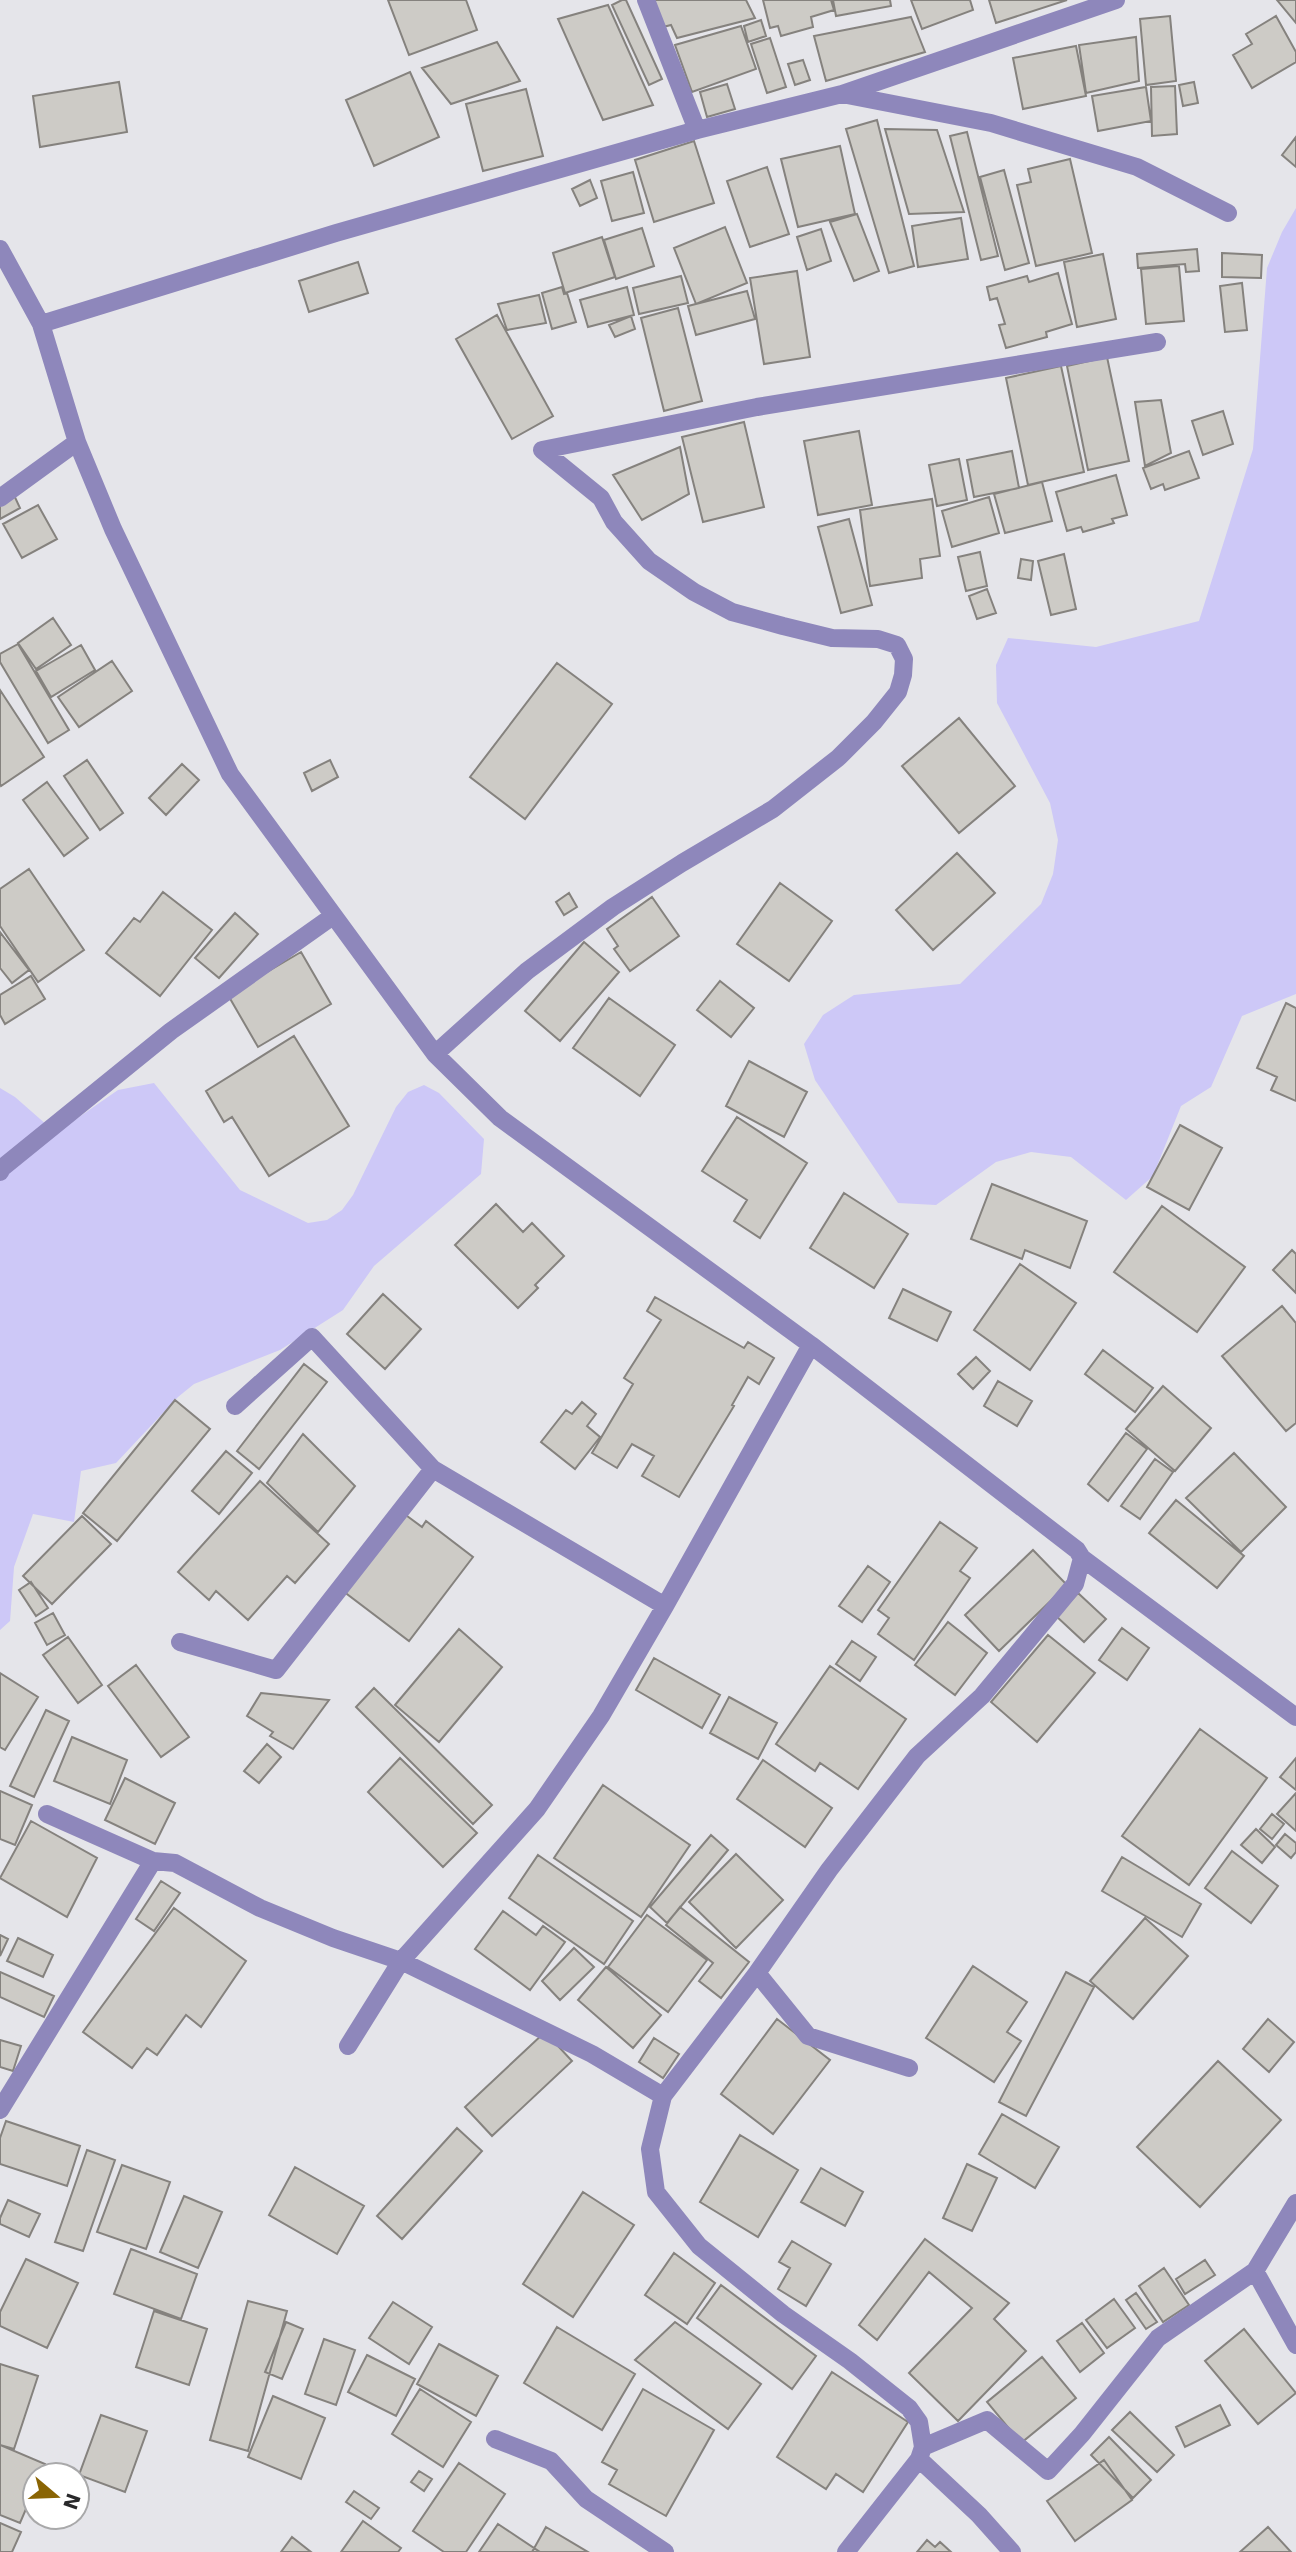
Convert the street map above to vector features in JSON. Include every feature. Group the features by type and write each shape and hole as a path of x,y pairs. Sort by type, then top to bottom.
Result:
{"street":[{"path":"646,0 697,130"},
{"path":"41,324 336,233 697,130 842,94 1116,0"},
{"path":"842,94 991,123 1137,167 1228,214"},
{"path":"0,249 41,324 77,442 113,529 230,774 435,1055 500,1118 811,1345 1077,1550 1082,1558 1296,1717"},
{"path":"435,1055 527,971 613,906 773,809 838,758 874,722 898,692 903,675 904,659 897,645 878,639 832,638 732,612 694,592 649,561 614,522 601,498 542,450 757,407 1157,342"},
{"path":"0,498 77,442"},
{"path":"0,1172 171,1031 333,915"},
{"path":"235,1406 312,1337 433,1469 665,1606"},
{"path":"348,2046 401,1961 537,1809 601,1716 811,1345"},
{"path":"180,1642 276,1670 433,1469"},
{"path":"1012,2552 921,2453 919,2422 909,2408 850,2361 783,2314 699,2246 656,2192 650,2149 663,2096 757,1973 829,1870 917,1756 982,1696 1075,1584 1082,1558"},
{"path":"47,1814 153,1861 175,1863 260,1908 333,1938 401,1961 593,2054 663,2096"},
{"path":"0,2110 153,1861"},
{"path":"757,1973 808,2036 909,2068"},
{"path":"846,2552 921,2453 987,2420 1048,2471 1082,2434 1158,2338 1255,2271 1296,2203"},
{"path":"1255,2271 1296,2345"},
{"path":"495,2439 551,2462 586,2499 665,2552"}],"shaded area":[{"path":"1296,208 1296,994 1242,1016 1211,1087 1181,1106 1153,1176 1126,1200 1071,1157 1031,1152 996,1162 936,1205 898,1203 815,1080 804,1044 823,1015 854,995 960,984 1041,904 1053,874 1058,840 1050,803 997,703 996,665 1008,638 1096,647 1199,621 1253,449 1267,268 1282,232"},
{"path":"154,1083 240,1190 308,1223 327,1220 342,1210 353,1195 396,1107 408,1092 424,1085 439,1093 484,1139 481,1174 374,1266 343,1310 280,1350 194,1384 178,1397 116,1463 81,1471 74,1522 33,1514 14,1567 10,1621 0,1630 0,1088 15,1097 56,1133 118,1090"}],"building":[{"path":"388,0 466,0 477,30 409,55"},
{"path":"626,0 662,79 649,85 612,5"},
{"path":"651,0 746,0 755,18 677,38 671,25 663,27"},
{"path":"763,0 831,0 834,10 811,17 813,27 781,36 778,26 770,28"},
{"path":"833,0 890,0 891,6 836,16"},
{"path":"911,0 970,0 973,10 922,29"},
{"path":"989,0 1067,0 996,23"},
{"path":"1277,0 1296,0 1296,23"},
{"path":"608,5 653,105 603,120 558,19"},
{"path":"1170,16 1176,81 1146,85 1140,19"},
{"path":"1276,16 1296,52 1296,62 1252,88 1233,55 1252,44 1246,34"},
{"path":"911,17 925,52 826,81 814,36"},
{"path":"761,20 766,36 748,42 744,26"},
{"path":"741,26 756,69 692,92 675,45"},
{"path":"1136,37 1139,81 1086,93 1079,45"},
{"path":"770,38 786,87 767,93 751,44"},
{"path":"497,42 520,81 451,104 422,68"},
{"path":"1076,46 1086,96 1023,109 1013,58"},
{"path":"803,60 810,80 795,85 788,64"},
{"path":"410,72 439,137 374,166 346,100"},
{"path":"119,82 127,132 40,147 33,96"},
{"path":"1194,82 1198,103 1183,106 1179,85"},
{"path":"727,84 735,109 707,117 700,92"},
{"path":"1175,86 1177,134 1152,136 1151,87"},
{"path":"1146,87 1151,121 1098,131 1092,96"},
{"path":"526,89 543,156 483,171 466,104"},
{"path":"877,120 914,266 889,273 846,129"},
{"path":"885,129 937,130 964,212 909,214"},
{"path":"967,132 998,256 981,260 950,136"},
{"path":"1296,137 1296,167 1282,155"},
{"path":"694,141 714,203 654,222 635,160"},
{"path":"840,146 855,214 798,227 781,159"},
{"path":"1070,159 1092,253 1036,266 1017,185 1031,182 1028,169"},
{"path":"767,167 789,234 750,247 727,181"},
{"path":"1004,170 1029,263 1005,270 980,177"},
{"path":"633,172 644,213 612,221 601,181"},
{"path":"590,180 597,198 580,206 572,189"},
{"path":"857,214 879,271 854,281 830,222"},
{"path":"961,218 968,259 918,267 912,226"},
{"path":"725,227 747,283 696,304 674,248"},
{"path":"642,228 654,266 616,279 604,240"},
{"path":"821,229 831,261 807,270 797,237"},
{"path":"602,237 615,277 565,293 553,253"},
{"path":"1197,249 1199,271 1186,272 1185,264 1138,268 1137,254"},
{"path":"1222,253 1262,255 1261,278 1222,277"},
{"path":"1103,254 1116,319 1077,327 1064,262"},
{"path":"358,262 368,293 309,312 299,281"},
{"path":"1179,266 1184,321 1146,324 1141,269"},
{"path":"797,271 810,357 764,364 750,278"},
{"path":"1058,273 1072,324 1046,332 1047,337 1006,348 999,325 1005,324 997,298 990,300 987,287 1027,276 1029,282"},
{"path":"681,276 688,303 639,314 633,288"},
{"path":"1242,283 1247,330 1225,332 1220,286"},
{"path":"562,287 564,294 567,293 576,322 552,329 542,293"},
{"path":"627,287 634,315 588,327 580,300"},
{"path":"747,291 755,319 696,335 688,306"},
{"path":"539,295 546,323 507,330 498,304"},
{"path":"678,308 702,401 664,411 641,318"},
{"path":"497,315 553,416 512,439 456,339"},
{"path":"631,316 635,329 615,337 609,325"},
{"path":"1107,357 1129,461 1088,470 1067,366"},
{"path":"1061,366 1084,472 1028,485 1006,378"},
{"path":"1161,400 1171,453 1145,466 1135,402"},
{"path":"1223,411 1233,444 1203,455 1192,421"},
{"path":"744,422 764,507 703,522 682,437"},
{"path":"859,431 872,505 818,515 804,441"},
{"path":"680,447 689,494 642,520 613,475"},
{"path":"1012,451 1019,488 974,497 967,460"},
{"path":"1189,451 1199,478 1165,490 1163,484 1151,489 1143,468"},
{"path":"959,459 967,500 937,506 929,465"},
{"path":"1116,475 1127,515 1112,519 1114,523 1083,532 1081,527 1067,531 1056,492"},
{"path":"1042,482 1052,521 1005,533 994,494"},
{"path":"13,493 20,508 0,519 0,501"},
{"path":"989,497 999,533 952,547 942,511"},
{"path":"932,499 940,556 920,559 922,578 870,586 860,510"},
{"path":"38,505 57,539 22,558 3,524"},
{"path":"849,519 872,605 841,613 818,527"},
{"path":"980,552 987,586 966,591 958,557"},
{"path":"1064,554 1076,609 1051,615 1038,561"},
{"path":"1021,559 1033,561 1031,580 1018,578"},
{"path":"987,589 996,613 977,619 969,596"},
{"path":"53,618 71,645 36,669 18,643"},
{"path":"18,644 69,730 48,743 0,662 0,654"},
{"path":"81,645 95,670 51,697 36,671"},
{"path":"112,661 132,691 79,727 58,697"},
{"path":"557,663 612,704 525,819 470,777"},
{"path":"0,690 44,757 1,786 0,784"},
{"path":"959,718 1015,786 959,833 902,766"},
{"path":"87,760 123,813 100,830 64,776"},
{"path":"330,760 338,777 312,791 304,773"},
{"path":"182,764 199,780 166,815 149,798"},
{"path":"47,782 88,838 64,856 23,800"},
{"path":"957,853 995,893 933,950 896,910"},
{"path":"29,869 84,950 38,982 0,926 0,889"},
{"path":"780,883 832,921 789,981 737,944"},
{"path":"163,892 212,930 160,996 106,953 134,918 140,922"},
{"path":"569,893 577,907 564,915 556,902"},
{"path":"652,897 679,936 630,971 614,949 618,946 607,929"},
{"path":"235,913 258,934 219,978 195,958"},
{"path":"0,932 29,970 12,983 0,968"},
{"path":"584,942 619,972 560,1041 525,1011"},
{"path":"301,952 331,1004 258,1047 228,995"},
{"path":"31,976 45,999 5,1024 0,1015 0,995"},
{"path":"720,981 754,1008 731,1037 697,1010"},
{"path":"609,998 675,1045 640,1096 573,1048"},
{"path":"1286,1003 1296,1008 1296,1101 1271,1090 1277,1077 1257,1068"},
{"path":"294,1036 349,1126 269,1176 232,1117 224,1122 206,1091"},
{"path":"749,1061 807,1092 784,1137 726,1106"},
{"path":"737,1117 807,1163 760,1238 734,1221 747,1200 702,1171"},
{"path":"1180,1125 1222,1148 1189,1210 1147,1187"},
{"path":"992,1184 1087,1221 1070,1268 1025,1250 1022,1259 971,1239"},
{"path":"844,1193 908,1234 874,1288 810,1248"},
{"path":"496,1204 523,1232 532,1223 564,1256 535,1285 538,1288 518,1308 455,1245"},
{"path":"1162,1206 1245,1267 1197,1332 1114,1272"},
{"path":"1292,1250 1296,1254 1296,1293 1273,1270"},
{"path":"1020,1264 1076,1303 1030,1370 974,1330"},
{"path":"903,1289 951,1312 937,1341 889,1318"},
{"path":"383,1294 421,1329 385,1369 347,1334"},
{"path":"655,1297 744,1348 748,1342 774,1358 759,1384 748,1377 732,1405 734,1406 679,1497 642,1476 654,1456 632,1444 617,1468 592,1453 633,1384 624,1378 661,1320 647,1311"},
{"path":"1282,1306 1296,1323 1296,1423 1286,1431 1222,1356"},
{"path":"1103,1350 1153,1388 1135,1412 1085,1374"},
{"path":"976,1357 990,1371 973,1389 958,1374"},
{"path":"304,1364 327,1382 259,1469 237,1451"},
{"path":"998,1381 1032,1401 1017,1426 984,1406"},
{"path":"1163,1386 1211,1428 1175,1471 1126,1429"},
{"path":"175,1400 210,1429 117,1541 83,1513"},
{"path":"582,1402 596,1414 587,1426 600,1437 575,1469 541,1442 566,1410 572,1414"},
{"path":"1126,1433 1147,1449 1108,1501 1088,1484"},
{"path":"303,1434 355,1486 318,1532 267,1483"},
{"path":"226,1451 252,1473 219,1514 192,1491"},
{"path":"1234,1453 1286,1507 1241,1552 1186,1498"},
{"path":"1155,1459 1173,1472 1140,1519 1121,1506"},
{"path":"260,1481 329,1544 295,1583 287,1576 248,1620 216,1591 209,1600 178,1572"},
{"path":"1176,1500 1244,1556 1217,1588 1149,1533"},
{"path":"403,1513 422,1527 426,1521 473,1557 409,1641 343,1591"},
{"path":"82,1516 111,1544 52,1604 23,1576"},
{"path":"940,1522 977,1548 960,1571 970,1578 914,1660 878,1634 889,1618 878,1610"},
{"path":"1033,1550 1067,1585 999,1651 965,1615"},
{"path":"868,1566 890,1582 862,1622 839,1606"},
{"path":"31,1582 48,1608 36,1616 19,1590"},
{"path":"1078,1593 1106,1619 1084,1642 1056,1616"},
{"path":"53,1613 65,1635 47,1645 35,1623"},
{"path":"948,1622 987,1653 955,1695 915,1665"},
{"path":"1122,1628 1149,1648 1127,1680 1099,1660"},
{"path":"459,1629 502,1667 439,1742 395,1705"},
{"path":"1048,1635 1095,1673 1037,1742 991,1702"},
{"path":"68,1637 102,1685 78,1703 43,1655"},
{"path":"852,1641 876,1657 860,1681 836,1664"},
{"path":"654,1658 720,1695 702,1728 636,1690"},
{"path":"136,1665 189,1737 161,1757 108,1686"},
{"path":"830,1666 906,1719 858,1789 820,1763 815,1771 776,1744"},
{"path":"0,1673 38,1697 5,1750 0,1747"},
{"path":"374,1688 492,1805 473,1824 356,1707"},
{"path":"261,1693 329,1700 293,1749 270,1736 273,1732 247,1716"},
{"path":"729,1697 777,1723 758,1759 710,1733"},
{"path":"46,1710 69,1721 34,1797 10,1786"},
{"path":"1200,1729 1267,1778 1189,1885 1122,1836"},
{"path":"72,1737 127,1760 110,1804 54,1781"},
{"path":"267,1744 281,1757 259,1783 244,1771"},
{"path":"400,1758 477,1833 443,1867 368,1792"},
{"path":"1296,1758 1296,1790 1280,1777"},
{"path":"763,1760 832,1808 805,1847 737,1799"},
{"path":"125,1778 175,1803 155,1844 105,1820"},
{"path":"603,1785 690,1845 641,1917 554,1858"},
{"path":"0,1791 32,1805 15,1845 0,1839"},
{"path":"1296,1793 1296,1831 1277,1814"},
{"path":"1272,1814 1284,1824 1272,1839 1260,1829"},
{"path":"31,1821 97,1858 67,1917 0,1878"},
{"path":"1256,1829 1275,1847 1262,1863 1241,1845"},
{"path":"1285,1834 1296,1843 1296,1852 1291,1858 1276,1845"},
{"path":"711,1835 728,1850 667,1923 650,1907"},
{"path":"1232,1851 1278,1886 1251,1923 1205,1888"},
{"path":"736,1854 783,1900 736,1948 689,1902"},
{"path":"538,1855 633,1921 604,1964 509,1898"},
{"path":"1122,1857 1201,1904 1182,1937 1102,1891"},
{"path":"161,1881 180,1893 154,1931 136,1919"},
{"path":"680,1907 749,1962 721,1998 699,1981 713,1963 666,1925"},
{"path":"174,1908 246,1961 201,2027 186,2015 157,2055 147,2048 132,2068 83,2032"},
{"path":"503,1911 536,1935 543,1926 565,1942 530,1990 475,1949"},
{"path":"647,1915 707,1960 668,2012 608,1967"},
{"path":"1145,1918 1188,1956 1133,2019 1090,1981"},
{"path":"0,1935 8,1939 0,1956"},
{"path":"18,1938 53,1955 43,1977 7,1961"},
{"path":"574,1948 594,1967 560,2000 542,1981"},
{"path":"973,1966 1027,2002 1007,2032 1021,2041 994,2082 926,2038"},
{"path":"606,1967 661,2015 633,2048 578,2000"},
{"path":"0,1972 54,1996 44,2017 0,1997"},
{"path":"1066,1972 1094,1987 1026,2116 999,2102"},
{"path":"777,2019 830,2060 773,2134 721,2094"},
{"path":"1268,2019 1294,2042 1269,2072 1243,2049"},
{"path":"545,2032 572,2061 492,2136 465,2107"},
{"path":"654,2038 679,2054 663,2078 639,2062"},
{"path":"0,2040 21,2046 13,2071 0,2067"},
{"path":"1218,2061 1281,2120 1200,2207 1137,2147"},
{"path":"1002,2114 1059,2147 1035,2188 979,2154"},
{"path":"6,2121 80,2146 67,2186 0,2164 0,2138"},
{"path":"457,2128 482,2151 402,2239 377,2216"},
{"path":"740,2135 798,2170 758,2237 700,2202"},
{"path":"87,2150 115,2160 83,2251 55,2242"},
{"path":"967,2164 997,2178 972,2231 943,2218"},
{"path":"122,2165 170,2182 146,2249 97,2232"},
{"path":"295,2167 364,2206 337,2254 269,2215"},
{"path":"821,2168 863,2192 845,2226 801,2202"},
{"path":"583,2192 634,2225 573,2317 523,2284"},
{"path":"184,2196 222,2212 198,2268 160,2252"},
{"path":"8,2200 40,2214 29,2237 0,2224"},
{"path":"925,2239 1009,2303 994,2319 1026,2351 958,2421 909,2373 972,2308 929,2272 877,2340 859,2325"},
{"path":"792,2241 831,2264 806,2306 778,2289 790,2268 779,2262"},
{"path":"131,2249 197,2274 181,2319 114,2294"},
{"path":"674,2253 715,2283 687,2324 645,2295"},
{"path":"26,2259 78,2283 47,2348 0,2326 0,2312"},
{"path":"1205,2260 1215,2275 1185,2294 1176,2279"},
{"path":"1164,2268 1189,2305 1163,2322 1139,2286"},
{"path":"721,2285 816,2356 792,2389 697,2318"},
{"path":"1136,2293 1157,2322 1146,2329 1126,2300"},
{"path":"1114,2299 1135,2328 1107,2348 1086,2320"},
{"path":"248,2301 287,2311 248,2451 210,2440"},
{"path":"393,2302 432,2327 409,2364 369,2338"},
{"path":"154,2311 207,2329 189,2385 136,2367"},
{"path":"286,2322 303,2329 282,2379 265,2372"},
{"path":"675,2322 761,2384 728,2429 635,2360"},
{"path":"1082,2323 1104,2353 1080,2372 1057,2341"},
{"path":"557,2327 635,2374 602,2430 524,2383"},
{"path":"1244,2329 1296,2393 1258,2424 1205,2361"},
{"path":"324,2339 355,2350 336,2405 305,2394"},
{"path":"439,2344 498,2376 476,2416 417,2384"},
{"path":"367,2355 415,2379 396,2416 348,2392"},
{"path":"1042,2357 1076,2398 1021,2443 987,2402"},
{"path":"0,2364 38,2376 14,2449 0,2445"},
{"path":"832,2372 908,2422 863,2492 836,2474 826,2489 777,2457"},
{"path":"420,2389 471,2422 443,2467 392,2434"},
{"path":"643,2389 714,2430 666,2516 609,2484 617,2470 602,2462"},
{"path":"273,2396 325,2418 301,2479 248,2457"},
{"path":"1220,2405 1230,2425 1185,2447 1176,2427"},
{"path":"1130,2412 1174,2455 1157,2472 1112,2430"},
{"path":"101,2415 147,2431 125,2492 91,2479 91,2461 84,2461"},
{"path":"1109,2437 1151,2480 1133,2498 1091,2455"},
{"path":"0,2445 38,2461 21,2461 20,2523 0,2515"},
{"path":"1104,2460 1132,2500 1075,2541 1047,2501"},
{"path":"459,2463 505,2494 466,2552 444,2552 413,2531"},
{"path":"419,2471 432,2479 424,2491 411,2482"},
{"path":"354,2491 379,2508 371,2519 346,2502"},
{"path":"363,2521 401,2548 398,2552 341,2552"},
{"path":"0,2523 21,2532 12,2552 0,2552"},
{"path":"498,2524 540,2552 479,2552"},
{"path":"546,2527 588,2552 532,2552"},
{"path":"1268,2527 1291,2552 1240,2552"},
{"path":"292,2537 311,2552 281,2552"},
{"path":"927,2540 935,2547 940,2542 951,2552 917,2552"}]}
